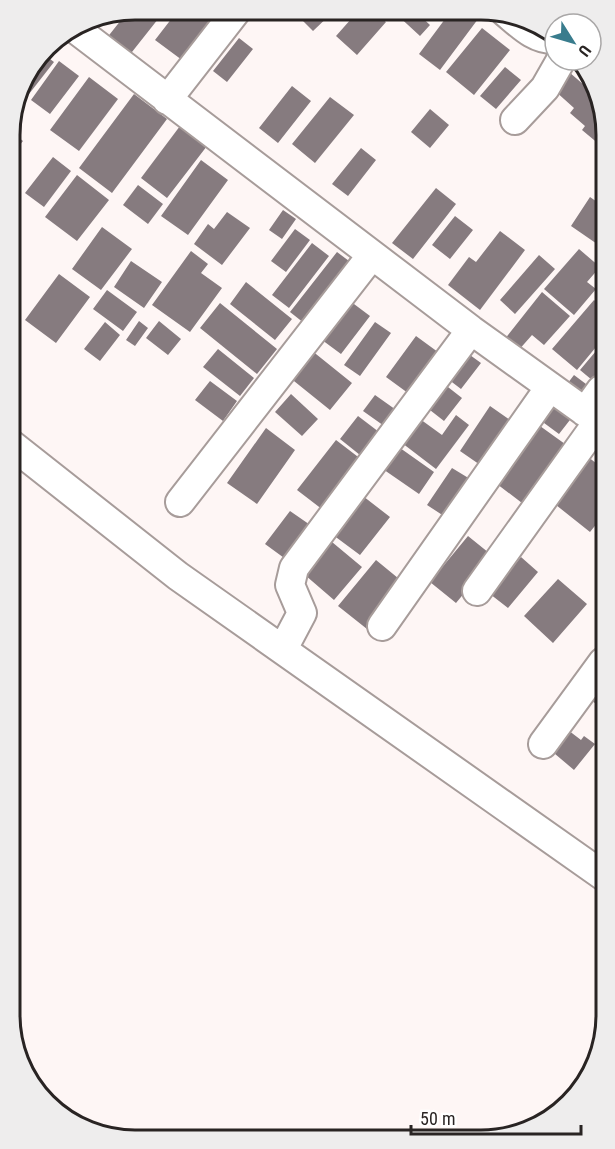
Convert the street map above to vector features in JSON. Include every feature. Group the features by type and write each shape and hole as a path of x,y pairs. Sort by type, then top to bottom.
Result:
{"street":[{"path":"167,100 229,20"},
{"path":"525,29 543,40"},
{"path":"81,33 471,330 550,387 596,412"},
{"path":"515,120 545,88 554,72"},
{"path":"180,502 372,255"},
{"path":"283,649 302,614 291,585 294,568 471,330"},
{"path":"382,626 550,387"},
{"path":"477,591 596,412"},
{"path":"20,451 178,576 595,870"},
{"path":"543,744 595,672"}],"building":[{"path":"121,20 157,20 128,57 106,39"},
{"path":"170,20 213,20 182,60 155,40"},
{"path":"302,20 325,20 313,31"},
{"path":"350,20 384,20 386,22 357,55 336,36"},
{"path":"403,20 425,20 430,25 420,36"},
{"path":"444,20 477,20 440,70 419,54"},
{"path":"482,28 510,50 474,95 446,72"},
{"path":"239,38 253,49 227,82 213,71"},
{"path":"49,58 54,62 29,94 28,91 35,77"},
{"path":"59,61 79,76 50,114 31,100"},
{"path":"505,67 521,80 496,109 480,96"},
{"path":"569,72 585,85 592,105 596,142 582,130 585,126 570,113 574,108 554,90"},
{"path":"89,77 118,99 79,151 50,130"},
{"path":"292,86 311,101 278,143 259,128"},
{"path":"134,94 167,119 112,193 79,168"},
{"path":"330,97 354,115 315,163 292,144"},
{"path":"430,109 449,125 430,148 411,132"},
{"path":"180,126 207,146 167,198 141,178"},
{"path":"361,148 376,160 348,196 332,184"},
{"path":"53,157 71,171 44,207 25,193"},
{"path":"201,160 228,180 188,235 161,216"},
{"path":"77,175 109,200 77,241 45,217"},
{"path":"138,185 163,204 148,224 123,205"},
{"path":"436,188 456,204 413,259 392,243"},
{"path":"590,197 596,201 596,243 571,226"},
{"path":"283,210 296,219 282,239 269,230"},
{"path":"227,212 250,228 222,265 194,244 208,224 214,229"},
{"path":"455,216 473,230 450,259 432,245"},
{"path":"102,227 132,249 101,290 72,269"},
{"path":"295,229 310,240 286,272 271,261"},
{"path":"500,231 525,250 480,310 448,285 469,257 476,262"},
{"path":"312,243 329,256 289,308 272,295"},
{"path":"579,249 596,263 596,272 587,282 596,289 574,315 544,289"},
{"path":"191,251 208,264 201,273 222,288 190,332 152,305"},
{"path":"337,252 357,267 309,327 290,312"},
{"path":"539,255 555,269 515,314 500,300"},
{"path":"131,261 162,282 144,308 114,287"},
{"path":"59,274 90,297 56,343 25,320"},
{"path":"246,282 292,319 275,340 230,304"},
{"path":"107,290 137,312 123,331 93,309"},
{"path":"542,292 570,316 544,345 532,335 517,352 504,340"},
{"path":"346,298 370,316 341,354 318,337"},
{"path":"594,300 596,302 596,347 577,370 552,349"},
{"path":"220,303 277,349 257,374 200,328"},
{"path":"139,321 148,328 135,346 126,340"},
{"path":"159,321 181,339 168,355 146,338"},
{"path":"105,322 120,335 100,361 84,349"},
{"path":"375,322 391,333 360,376 344,365"},
{"path":"416,336 442,355 412,396 386,377"},
{"path":"218,349 254,378 240,396 203,367"},
{"path":"311,350 352,383 330,410 289,377"},
{"path":"463,350 481,363 461,389 444,376"},
{"path":"596,351 596,383 580,370"},
{"path":"574,375 590,387 580,400 564,388"},
{"path":"439,380 462,398 444,421 421,403"},
{"path":"210,381 237,401 223,421 195,400"},
{"path":"291,394 318,419 302,436 275,412"},
{"path":"375,395 399,412 387,428 363,411"},
{"path":"553,401 573,416 559,434 540,420"},
{"path":"490,406 517,425 486,469 460,451"},
{"path":"456,415 469,425 436,469 402,443 420,419 442,435"},
{"path":"358,416 379,432 360,455 340,439"},
{"path":"540,426 565,444 549,465 556,470 535,499 529,494 522,503 497,484"},
{"path":"266,428 295,450 257,504 227,483"},
{"path":"336,440 366,463 327,513 297,490"},
{"path":"393,443 434,472 419,494 377,465"},
{"path":"587,456 596,463 596,525 590,532 551,501"},
{"path":"452,468 475,482 450,520 427,505"},
{"path":"359,493 390,517 360,555 329,532"},
{"path":"290,511 316,529 291,563 265,544"},
{"path":"468,536 494,557 456,603 430,582"},
{"path":"332,542 362,567 334,600 305,575"},
{"path":"521,557 538,572 508,608 490,594"},
{"path":"376,560 404,583 367,629 338,606"},
{"path":"558,579 587,604 553,643 524,616"},
{"path":"595,685 595,703 587,697"},
{"path":"564,727 581,740 584,736 595,744 574,770 548,748"}]}
